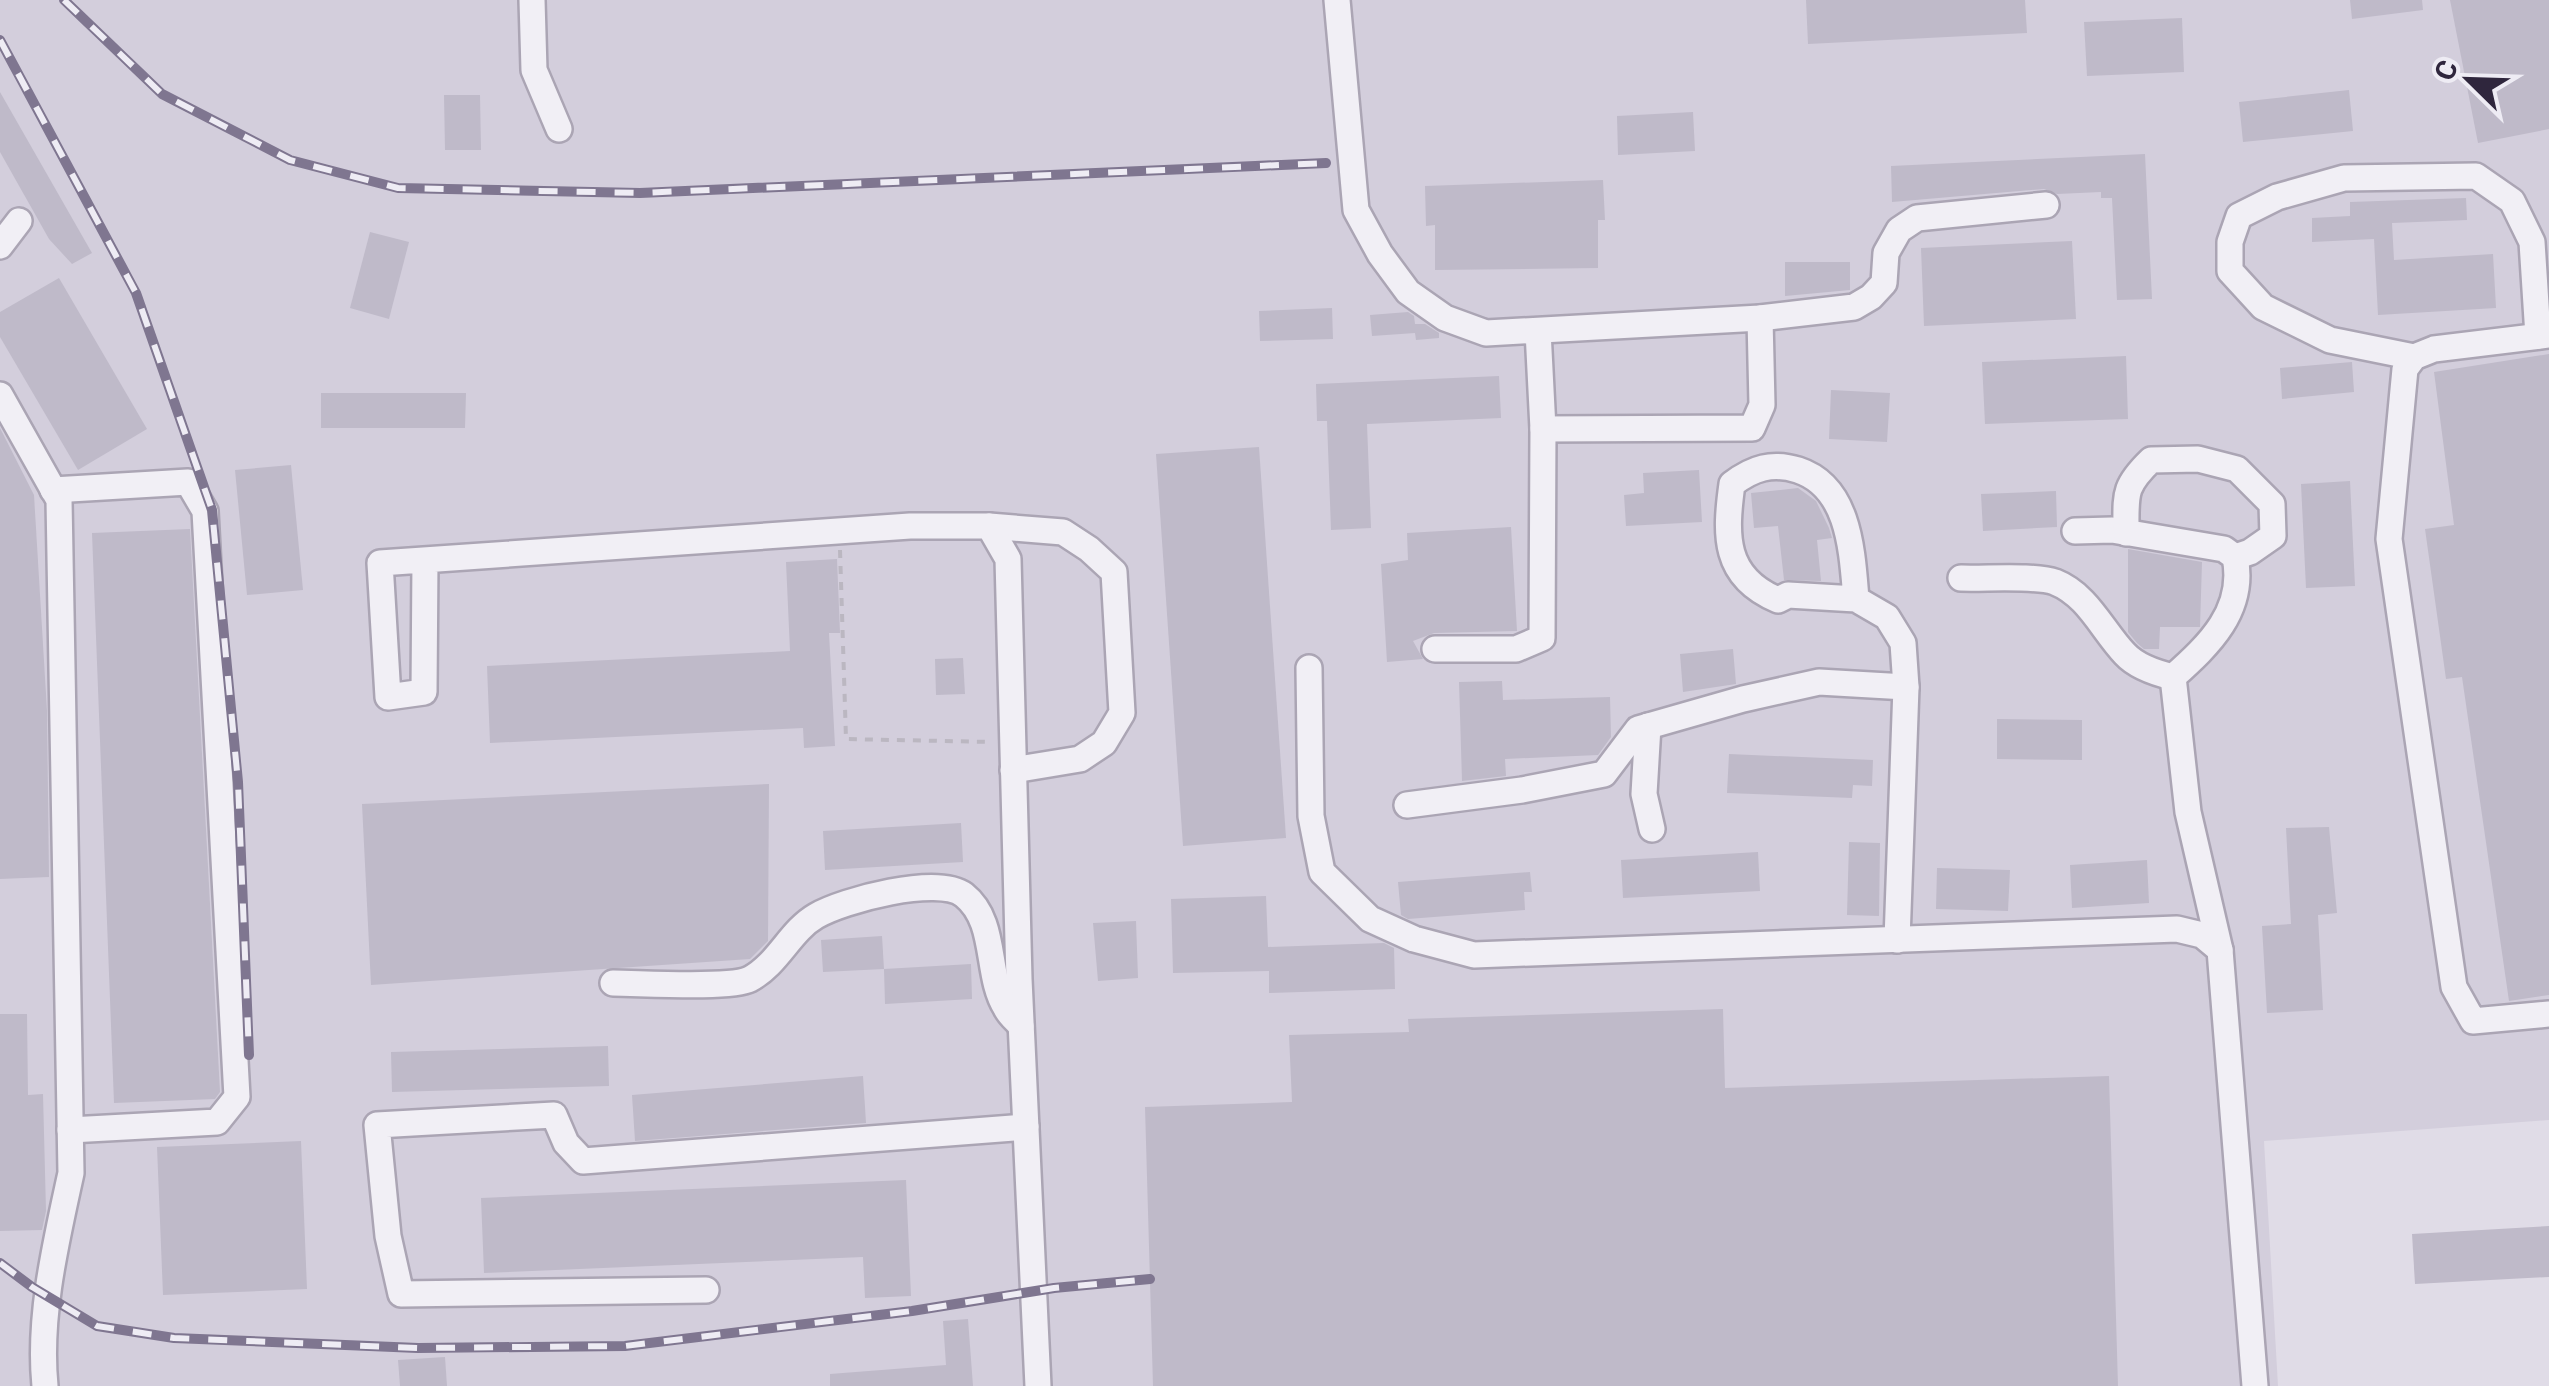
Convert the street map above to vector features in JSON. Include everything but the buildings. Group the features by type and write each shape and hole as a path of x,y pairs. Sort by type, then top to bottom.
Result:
{"street":[{"path":"532,0 534,70 559,130"},
{"path":"1337,0 1356,210 1380,254 1408,292 1445,318 1486,333 1760,318 1854,307 1884,283 1886,253 1899,230 1917,218 2046,205"},
{"path":"2414,357 2330,340 2263,307 2230,271 2230,242 2239,216 2277,197 2344,178 2476,176 2512,201 2532,242 2544,335 2434,349 2414,357 2405,369 2389,539 2454,988 2473,1022 2549,1014"},
{"path":"0,246 19,221"},
{"path":"1543,428 1752,428 1762,405 1760,318"},
{"path":"1435,649 1516,648 1542,638 1543,428 1538,331"},
{"path":"0,395 59,500 71,1174 54,1254 43,1362 45,1386"},
{"path":"2126,533 2126,502 2132,479 2152,460 2198,459 2237,469 2272,504 2273,536 2236,557"},
{"path":"1856,599 1852,551 1840,507 1818,477 1786,466 1751,470 1732,484 1726,527 1732,554 1745,580 1778,600 1788,595 1856,599 1887,617 1904,643 1906,687 1897,940"},
{"path":"53,490 188,482 205,511 237,1097 217,1122 70,1130"},
{"path":"425,560 424,692 388,697 380,563 910,526 989,526 1062,532 1114,572 1122,713 1104,744 1080,759 1013,770"},
{"path":"989,526 1008,558 1021,1026 1038,1386"},
{"path":"2075,530 2112,530 2224,549 2236,557 2239,576 2231,609 2213,641 2173,678"},
{"path":"1961,578 2052,581 2069,590 2098,617 2126,656 2153,672 2173,678"},
{"path":"1309,668 1312,816 1322,872 1370,919 1414,939 1474,955 2177,929 2202,934 2220,950"},
{"path":"2173,678 2188,812 2220,950 2255,1386"},
{"path":"1407,804 1522,790 1604,774 1638,729 1819,682 1906,687"},
{"path":"1648,726 1644,794 1652,829"},
{"path":"613,983 748,980 783,952 816,916 850,902 929,886 963,894 983,922 1004,1007 1021,1026"},
{"path":"706,1290 401,1294 388,1236 378,1126 554,1114 566,1143 583,1161 1026,1128"}],"path":[{"path":"839,532 846,739 1012,742"}],"shaded area":[{"path":"0,0 2549,0 2549,1120 2264,1141 2278,1386 0,1386"}],"railway":[{"path":"64,0 162,94 290,160 398,188 640,193 1326,163"},
{"path":"0,40 136,293 212,510 238,782 249,1055"},
{"path":"0,1263 97,1326 174,1338 418,1348 625,1346 912,1311 1054,1288 1150,1279"}]}
